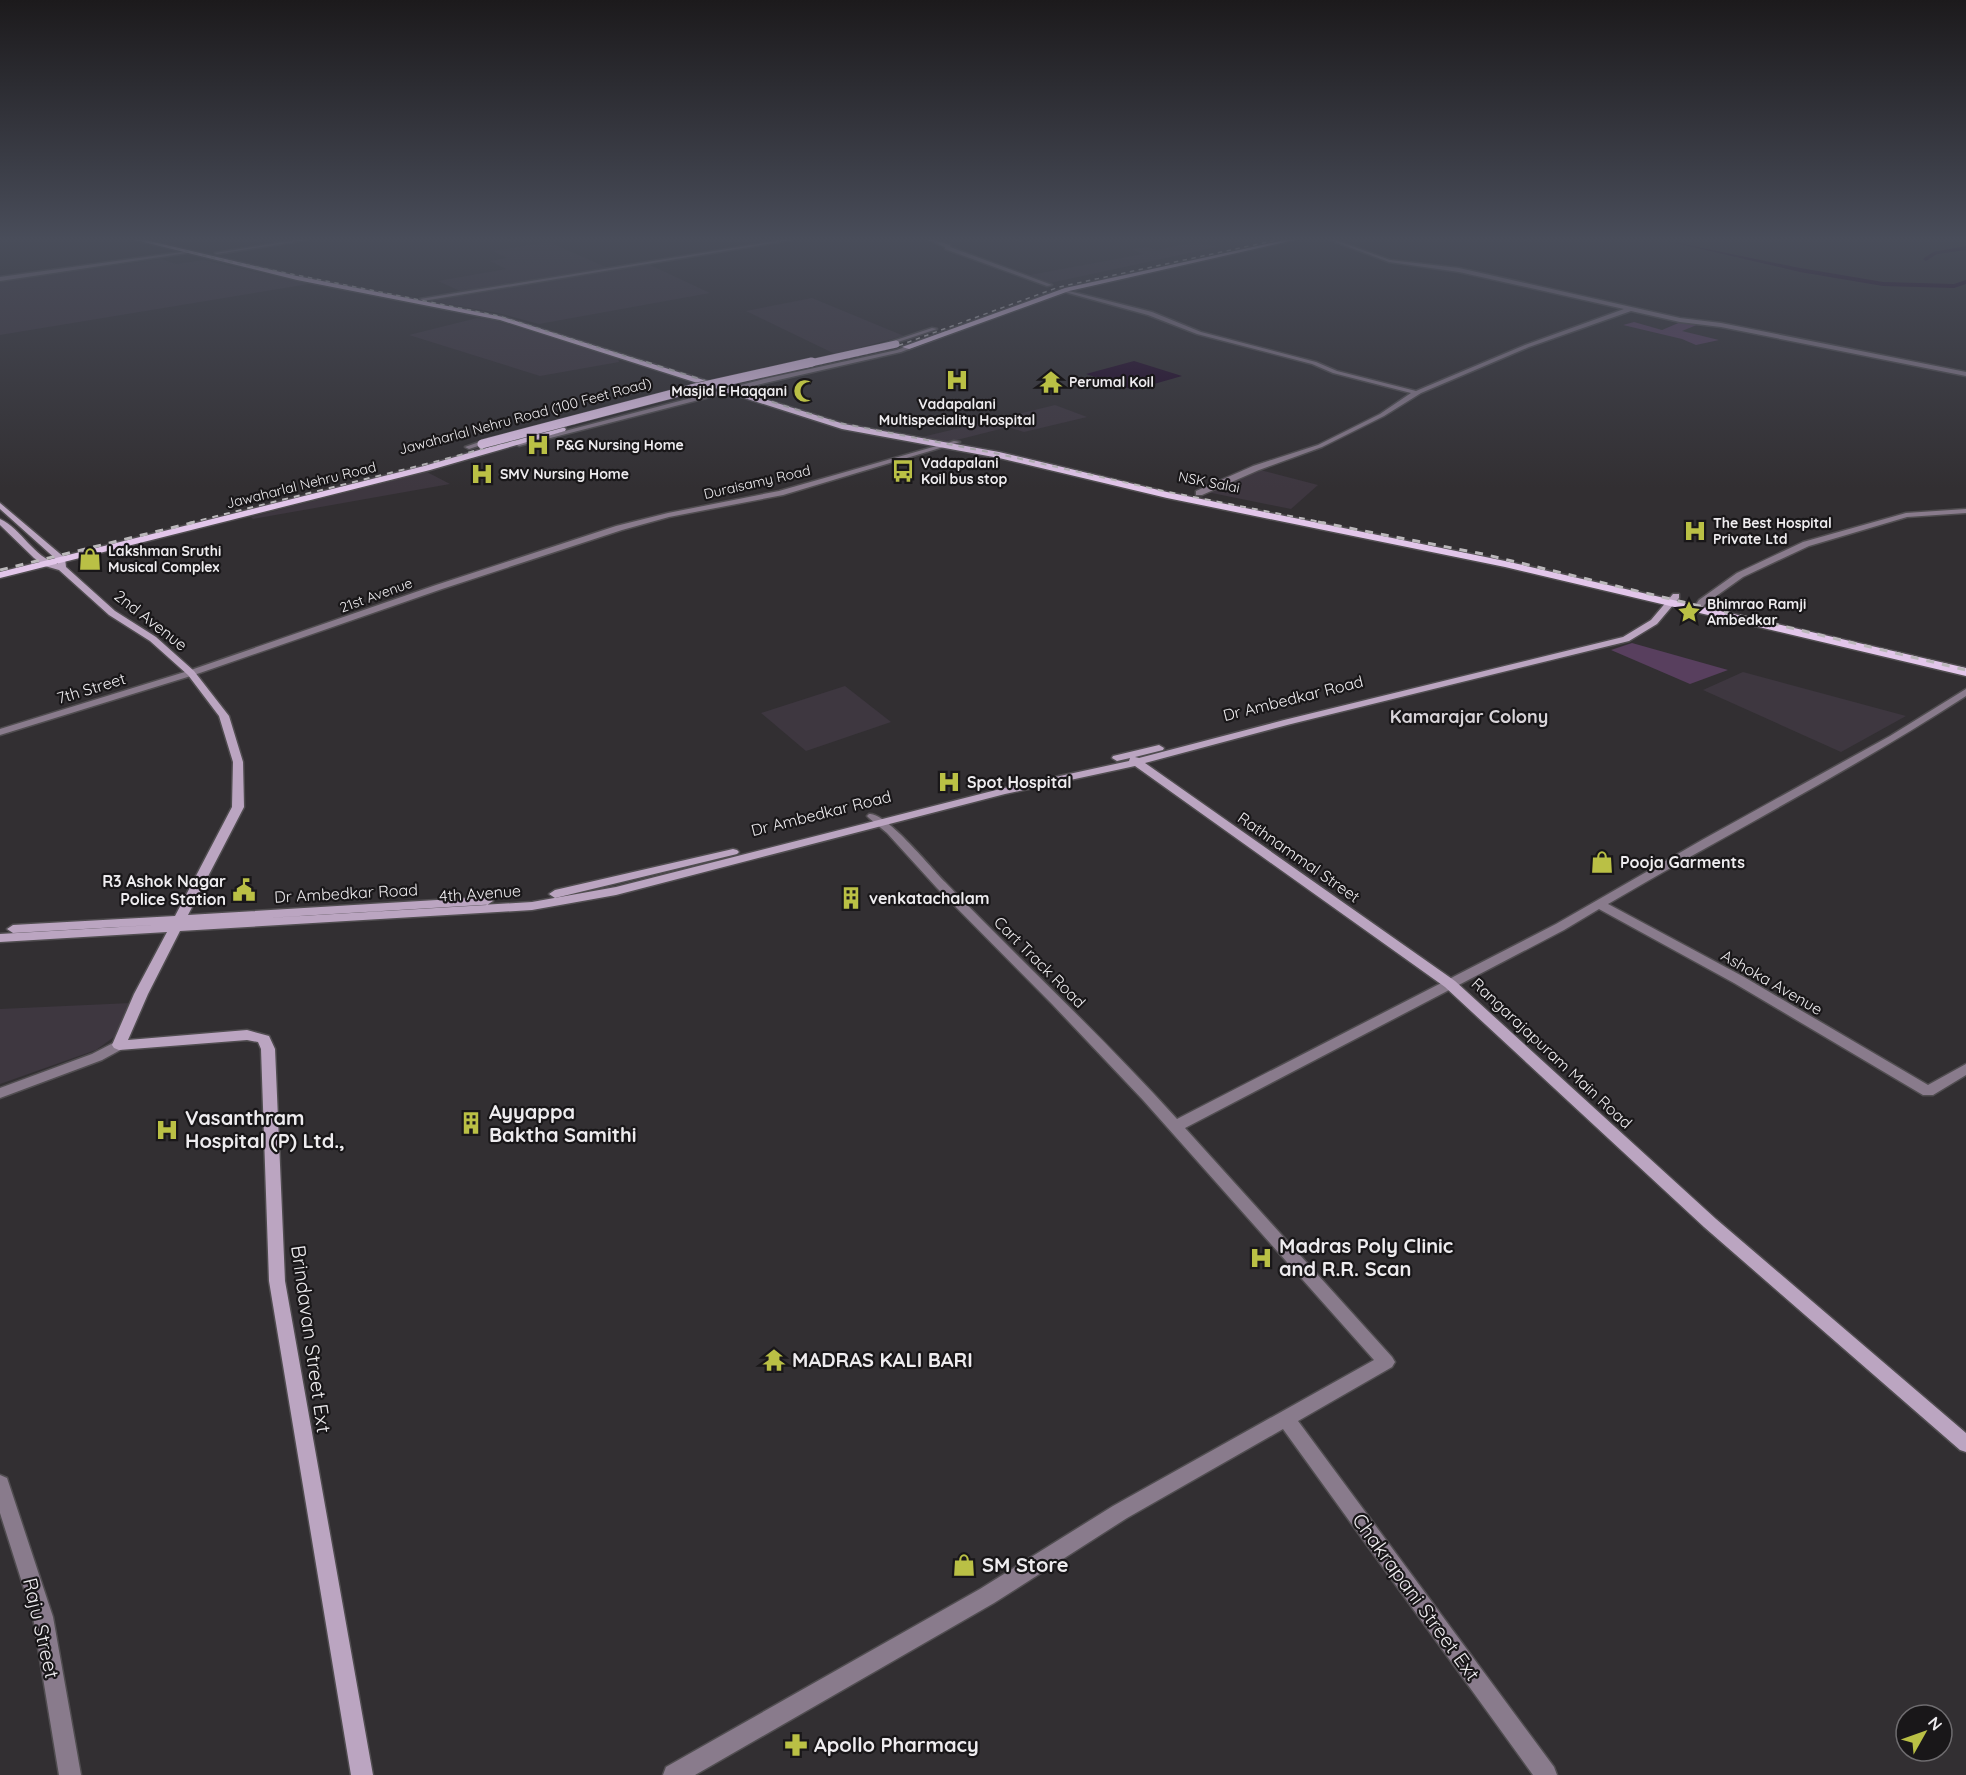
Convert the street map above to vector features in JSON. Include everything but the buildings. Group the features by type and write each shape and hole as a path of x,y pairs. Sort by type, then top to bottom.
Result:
{"main road":[{"path":"518,323 580,341"},
{"path":"524,323 713,381 842,426 952,444 1149,491 1493,562 1583,578 1966,672"},
{"name":"Jawaharlal Nehru Road (100 Feet Road)","path":"933,333 957,323"},
{"path":"481,448 691,389 875,349 933,333 948,333 975,323"},
{"path":"469,447 492,449 684,397 891,351 933,333"},
{"path":"620,354 703,383 732,389"},
{"name":"NSK Salai","path":"952,444 1454,544 1583,578"},
{"name":"Jawaharlal Nehru Road (100 Feet Road)","path":"0,565 469,447"},
{"name":"Jawaharlal Nehru Road","path":"48,564 62,564 415,471 481,448"},
{"path":"1149,491 1158,486"},
{"name":"2nd Avenue","path":"0,505 52,552 112,613 153,639 191,673 224,716 238,762 238,807 180,922"},
{"path":"0,521 48,564"},
{"path":"0,575 48,564"},
{"name":"Dr Ambedkar Road","path":"877,819 1004,791 1626,639 1654,622 1674,600"},
{"path":"1699,606 1966,664"},
{"name":"Dr Ambedkar Road","path":"1133,759 1635,632"},
{"name":"Rathnammal Street","path":"1133,759 1450,984"},
{"name":"4th Avenue","path":"0,938 180,922 532,906 616,891 877,819"},
{"path":"0,929 180,922"},
{"path":"119,1045 141,994 180,922"},
{"name":"Rangarajapuram Main Road","path":"1450,984 1710,1223 1966,1444"},
{"name":"Brindavan Street Ext","path":"119,1045 247,1035 264,1039 268,1049 277,1281 362,1775"}],"street":[{"path":"1177,323 1199,333 1418,393"},
{"path":"1199,493 1256,468 1320,446 1382,415 1418,393 1527,346 1591,323"},
{"path":"1702,323 1966,374"},
{"name":"Jawaharlal Nehru Road (100 Feet Road)","path":"469,447 703,383 933,333"},
{"path":"732,389 919,346 948,333"},
{"path":"749,373 764,381"},
{"name":"Jawaharlal Nehru Road","path":"481,448 732,389"},
{"path":"636,401 654,409"},
{"name":"Duraisamy Road","path":"570,544 668,515 780,493 952,444"},
{"path":"1699,606 1740,575 1806,544 1906,515 1966,511"},
{"name":"21st Avenue","path":"191,673 570,544"},
{"name":"7th Street","path":"0,732 191,673"},
{"name":"Rangarajapuram Main Road","path":"1450,984 1560,927 1706,842 1894,738 1966,692"},
{"name":"Cart Track Road","path":"877,819 1176,1126 1386,1362 1287,1420"},
{"name":"Ashoka Avenue","path":"1599,904 1739,980 1928,1091 1966,1069"},
{"path":"1176,1126 1450,984"},
{"path":"0,1093 96,1057 119,1045"},
{"path":"674,1775 977,1602 1120,1512 1287,1420"},
{"name":"Chakrapani Street Ext","path":"1287,1420 1546,1775"},
{"name":"Raju Street","path":"0,1484 43,1617 70,1775"}],"shaded area":[{"path":"0,323 74,323 0,335"},
{"path":"458,323 502,323 618,358 619,362 540,376 409,335"},
{"path":"770,323 872,323 904,336 835,354"},
{"path":"1637,323 1662,330 1679,323 1693,323 1699,324 1682,331 1719,340 1696,345 1682,339 1623,325"},
{"path":"1134,361 1182,376 1133,390 1086,374"},
{"path":"1055,405 1087,417 1024,432 1008,427 949,442 922,437"},
{"path":"1260,470 1318,485 1291,509 1207,492"},
{"path":"427,472 450,484 253,519 251,517"},
{"path":"1632,643 1728,670 1690,684 1611,650"},
{"path":"1743,672 1906,716 1841,752 1703,690"},
{"path":"845,686 891,722 806,751 761,713"},
{"path":"131,1003 114,1037 96,1050 0,1084 0,1009"}],"railway":[{"path":"521,323 651,364"},
{"path":"820,364 892,348 961,323"},
{"path":"646,362 721,386"},
{"path":"721,386 827,362"},
{"path":"189,523 438,461 674,396 721,386"},
{"path":"721,386 839,423 999,454 1163,491 1326,523"},
{"path":"0,570 195,522"},
{"path":"1318,522 1483,554 1966,670"}],"place":[{"name":"Vadapalani Multispeciality Hospital","path":"957,380"},
{"name":"Perumal Koil","path":"1051,382"},
{"name":"Masjid E Haqqani","path":"805,391"},
{"name":"P&G Nursing Home","path":"538,445"},
{"name":"Vadapalani Koil bus stop","path":"903,471"},
{"name":"SMV Nursing Home","path":"482,474"},
{"name":"The Best Hospital Private Ltd","path":"1695,531"},
{"name":"Lakshman Sruthi Musical Complex","path":"90,559"},
{"name":"Bhimrao Ramji Ambedkar","path":"1689,612"},
{"name":"Spot Hospital","path":"949,782"},
{"name":"Pooja Garments","path":"1602,862"},
{"name":"R3 Ashok Nagar Police Station","path":"244,890"},
{"name":"venkatachalam","path":"851,898"},
{"name":"Ayyappa Baktha Samithi","path":"471,1123"},
{"name":"Vasanthram Hospital (P) Ltd.,","path":"167,1130"},
{"name":"Madras Poly Clinic and R.R. Scan","path":"1261,1258"},
{"name":"MADRAS KALI BARI","path":"774,1360"},
{"name":"SM Store","path":"964,1565"},
{"name":"Apollo Pharmacy","path":"796,1745"}],"district":[{"name":"Kamarajar Colony","path":"1469,717"}]}
